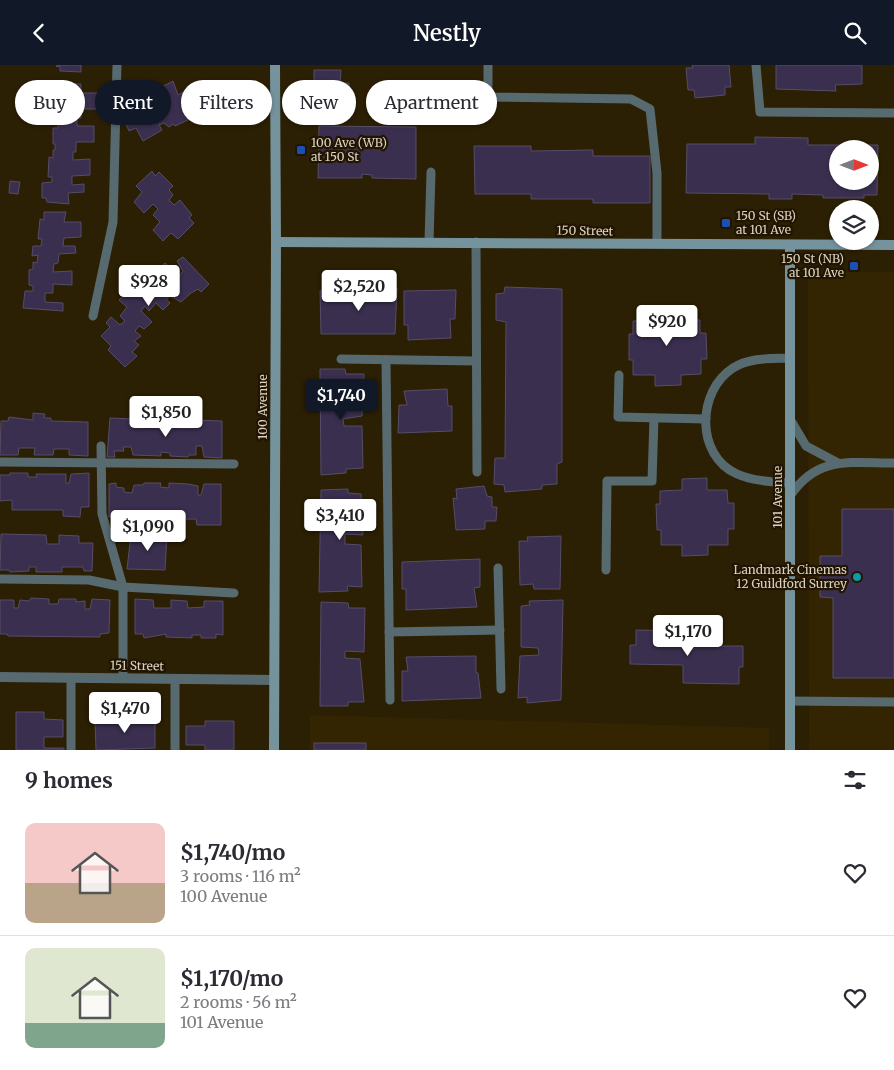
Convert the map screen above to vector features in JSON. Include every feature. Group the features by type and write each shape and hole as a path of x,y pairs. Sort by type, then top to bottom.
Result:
{"main road":[{"name":"100 Avenue","path":"274,750 275,65"},
{"name":"150 Street","path":"276,242 894,245"},
{"name":"101 Avenue","path":"790,245 790,750"}],"street":[{"name":"151 Street","path":"0,677 274,680"}],"lane":[{"path":"92,316 113,222 117,65"},
{"path":"488,65 488,97 631,99 650,109 657,173 656,244"},
{"path":"756,65 760,112 894,113"},
{"path":"429,242 431,172"},
{"path":"476,242 477,472"},
{"path":"790,358 765,359 735,367 722,377 711,393 706,419 710,448 723,465 737,474 790,483"},
{"path":"341,359 476,361"},
{"path":"386,360 390,700"},
{"path":"619,375 618,417 706,419"},
{"path":"606,570 607,481 652,481 654,418"},
{"path":"790,418 806,446 838,463"},
{"path":"101,446 102,514 122,587 123,678"},
{"path":"0,462 234,464"},
{"path":"790,496 806,475 838,463 894,463"},
{"path":"498,569 502,689"},
{"path":"1,579 89,580 122,587 234,593"},
{"path":"389,632 500,630"},
{"path":"71,678 71,750"},
{"path":"175,679 176,750"},
{"path":"790,701 894,702"}],"shaded area":[{"path":"808,272 894,272 894,750 809,750"},
{"path":"310,715 769,728 769,750 310,750"}],"building":[{"path":"56,65 81,65 81,72 60,71 60,66 57,67"},
{"path":"692,65 729,65 731,87 725,87 725,95 695,98 694,90 688,90 686,68 693,68"},
{"path":"776,65 862,65 862,84 835,85 836,91 776,89"},
{"path":"314,70 341,70 340,80 314,80"},
{"path":"173,81 178,95 181,93 181,123 175,126 173,124 169,127 166,125 171,125 171,82"},
{"path":"85,93 95,93 95,109 85,109"},
{"path":"58,125 94,126 94,142 76,142 76,152 73,152 73,160 90,159 90,175 72,176 72,185 84,184 84,192 68,193 69,204 47,202 46,198 42,198 42,183 52,182 52,177 48,177 49,157 53,158 53,150 55,150 53,128 58,128"},
{"path":"126,125 159,125 162,130 143,141 136,128 129,131"},
{"path":"319,126 416,127 416,179 372,178 372,175 362,174 362,178 318,178"},
{"path":"755,137 808,138 808,145 829,145 829,190 877,190 877,195 864,195 864,198 823,198 823,195 792,194 792,199 769,199 769,194 686,193 687,144 755,144"},
{"path":"474,146 531,146 531,151 593,150 593,156 650,156 650,203 593,203 593,199 531,199 531,194 475,194"},
{"path":"152,171 155,176 159,172 173,186 169,190 173,195 169,200 174,205 180,200 192,215 189,218 194,223 178,239 171,233 163,241 153,230 160,222 153,215 158,209 153,204 144,213 134,202 142,192 136,186"},
{"path":"10,181 20,182 18,194 9,193"},
{"path":"44,212 66,212 64,222 81,222 81,237 64,238 63,246 75,246 76,253 59,254 58,263 54,264 53,272 72,271 72,285 53,284 53,293 45,293 45,302 63,303 63,311 23,308 25,291 33,291 33,286 29,285 29,270 33,269 33,262 37,263 38,255 32,256 33,246 41,246 42,239 38,239 40,219 44,220"},
{"path":"183,257 209,284 201,292 198,289 181,302 170,296 166,299 170,303 163,310 156,303 149,311 145,306 141,311 152,322 144,329 139,326 135,331 141,336 134,341 139,345 132,352 137,356 125,367 108,350 111,346 101,336 110,327 106,323 111,317 120,325 125,321 120,316 127,307 119,300 131,289 125,282 131,276 137,282 142,277 149,285 156,279 162,284 167,278 159,269 165,263 179,276 183,271 177,261"},
{"path":"505,287 562,289 562,462 557,464 557,484 542,485 542,489 505,492 504,485 494,484 495,458 505,458 506,322 496,320 496,294 504,293"},
{"path":"397,288 395,334 321,334 320,291"},
{"path":"456,290 455,319 450,319 451,338 408,340 408,325 404,325 404,291"},
{"path":"654,308 680,308 680,320 700,320 700,333 706,333 707,359 701,359 701,374 681,375 681,385 655,386 655,375 633,375 633,360 629,360 629,334 633,334 633,321 654,320"},
{"path":"320,369 345,369 346,374 364,374 362,416 343,419 344,426 362,426 363,468 346,469 346,473 321,475"},
{"path":"447,389 448,406 452,406 452,431 398,433 399,405 407,405 404,391"},
{"path":"33,413 45,414 44,418 51,418 51,421 88,422 88,456 69,455 69,449 54,449 53,455 34,455 35,448 19,448 18,455 0,455 1,421 8,421 9,417 33,420"},
{"path":"110,418 134,419 133,427 145,428 146,419 181,419 180,428 193,428 193,420 222,421 222,458 204,457 202,446 196,446 196,455 189,455 188,457 170,456 170,453 161,452 161,456 133,455 131,447 123,447 124,451 114,451 115,457 107,457"},
{"path":"10,473 28,473 28,477 37,477 36,474 66,474 66,483 69,483 71,474 89,473 89,507 81,507 80,517 63,516 63,510 12,510 12,500 0,501 0,475 10,475"},
{"path":"707,478 707,490 727,490 728,503 734,503 734,529 728,529 728,545 708,545 708,555 682,556 682,545 661,545 661,530 657,530 656,504 660,504 660,491 682,490 682,479"},
{"path":"116,483 116,487 124,488 124,492 132,493 134,485 143,485 144,483 161,483 160,487 169,488 169,483 188,484 198,486 198,495 201,495 204,484 221,484 221,525 197,525 196,519 136,520 136,524 127,524 126,520 116,520 116,517 109,517 109,484"},
{"path":"484,486 487,496 492,497 492,507 497,507 496,521 485,521 485,529 456,530 453,498 457,499 456,489"},
{"path":"348,489 348,493 361,494 363,535 345,534 345,544 361,545 362,587 347,586 348,591 319,592 321,490"},
{"name":"Landmark Cinemas 12 Guildford Surrey","path":"842,509 894,509 894,678 833,678 833,598 820,597 820,556 842,556"},
{"path":"1,534 46,535 47,544 59,544 59,535 79,536 79,543 93,543 92,571 84,571 83,567 62,567 62,572 36,572 36,567 29,567 29,571 10,572 9,570 0,570"},
{"path":"131,534 167,534 165,570 127,569"},
{"path":"561,536 560,589 534,589 533,584 520,585 519,541 528,541 527,537"},
{"path":"480,559 480,587 474,588 477,607 406,610 406,589 402,589 402,562"},
{"path":"31,598 49,599 49,604 58,604 59,599 76,599 76,602 85,601 85,609 90,609 92,599 110,600 109,633 100,634 100,637 8,636 7,634 0,634 0,600 14,600 14,608 18,608 20,600 29,601"},
{"path":"135,599 153,600 154,608 171,608 171,600 187,601 188,608 204,607 204,601 223,601 223,635 216,634 216,638 201,638 201,635 192,635 192,638 166,637 166,634 144,638 143,634 135,634"},
{"path":"563,600 561,700 527,703 527,697 518,698 520,656 539,655 538,648 521,647 521,606 530,605 529,601"},
{"path":"321,602 348,603 349,608 365,608 364,652 345,651 345,658 360,659 364,702 348,702 348,706 320,706"},
{"path":"636,630 688,631 688,646 743,646 743,667 739,667 739,684 683,683 683,665 630,664 630,645 636,645"},
{"path":"476,656 476,673 478,673 481,698 402,701 402,671 408,671 406,657"},
{"path":"16,712 44,712 44,719 63,720 63,737 44,737 44,748 64,748 64,750 16,750"},
{"path":"95,720 155,720 155,748 96,750"},
{"path":"205,721 234,721 234,750 205,750 205,745 186,745 186,726 205,726"},
{"path":"314,743 366,743 366,750 314,750"}],"place":[{"name":"100 Ave (WB) at 150 St","path":"301,150"},
{"name":"150 St (SB) at 101 Ave","path":"726,223"},
{"name":"150 St (NB) at 101 Ave","path":"854,266"},
{"name":"Landmark Cinemas 12 Guildford Surrey","path":"857,577"}]}
